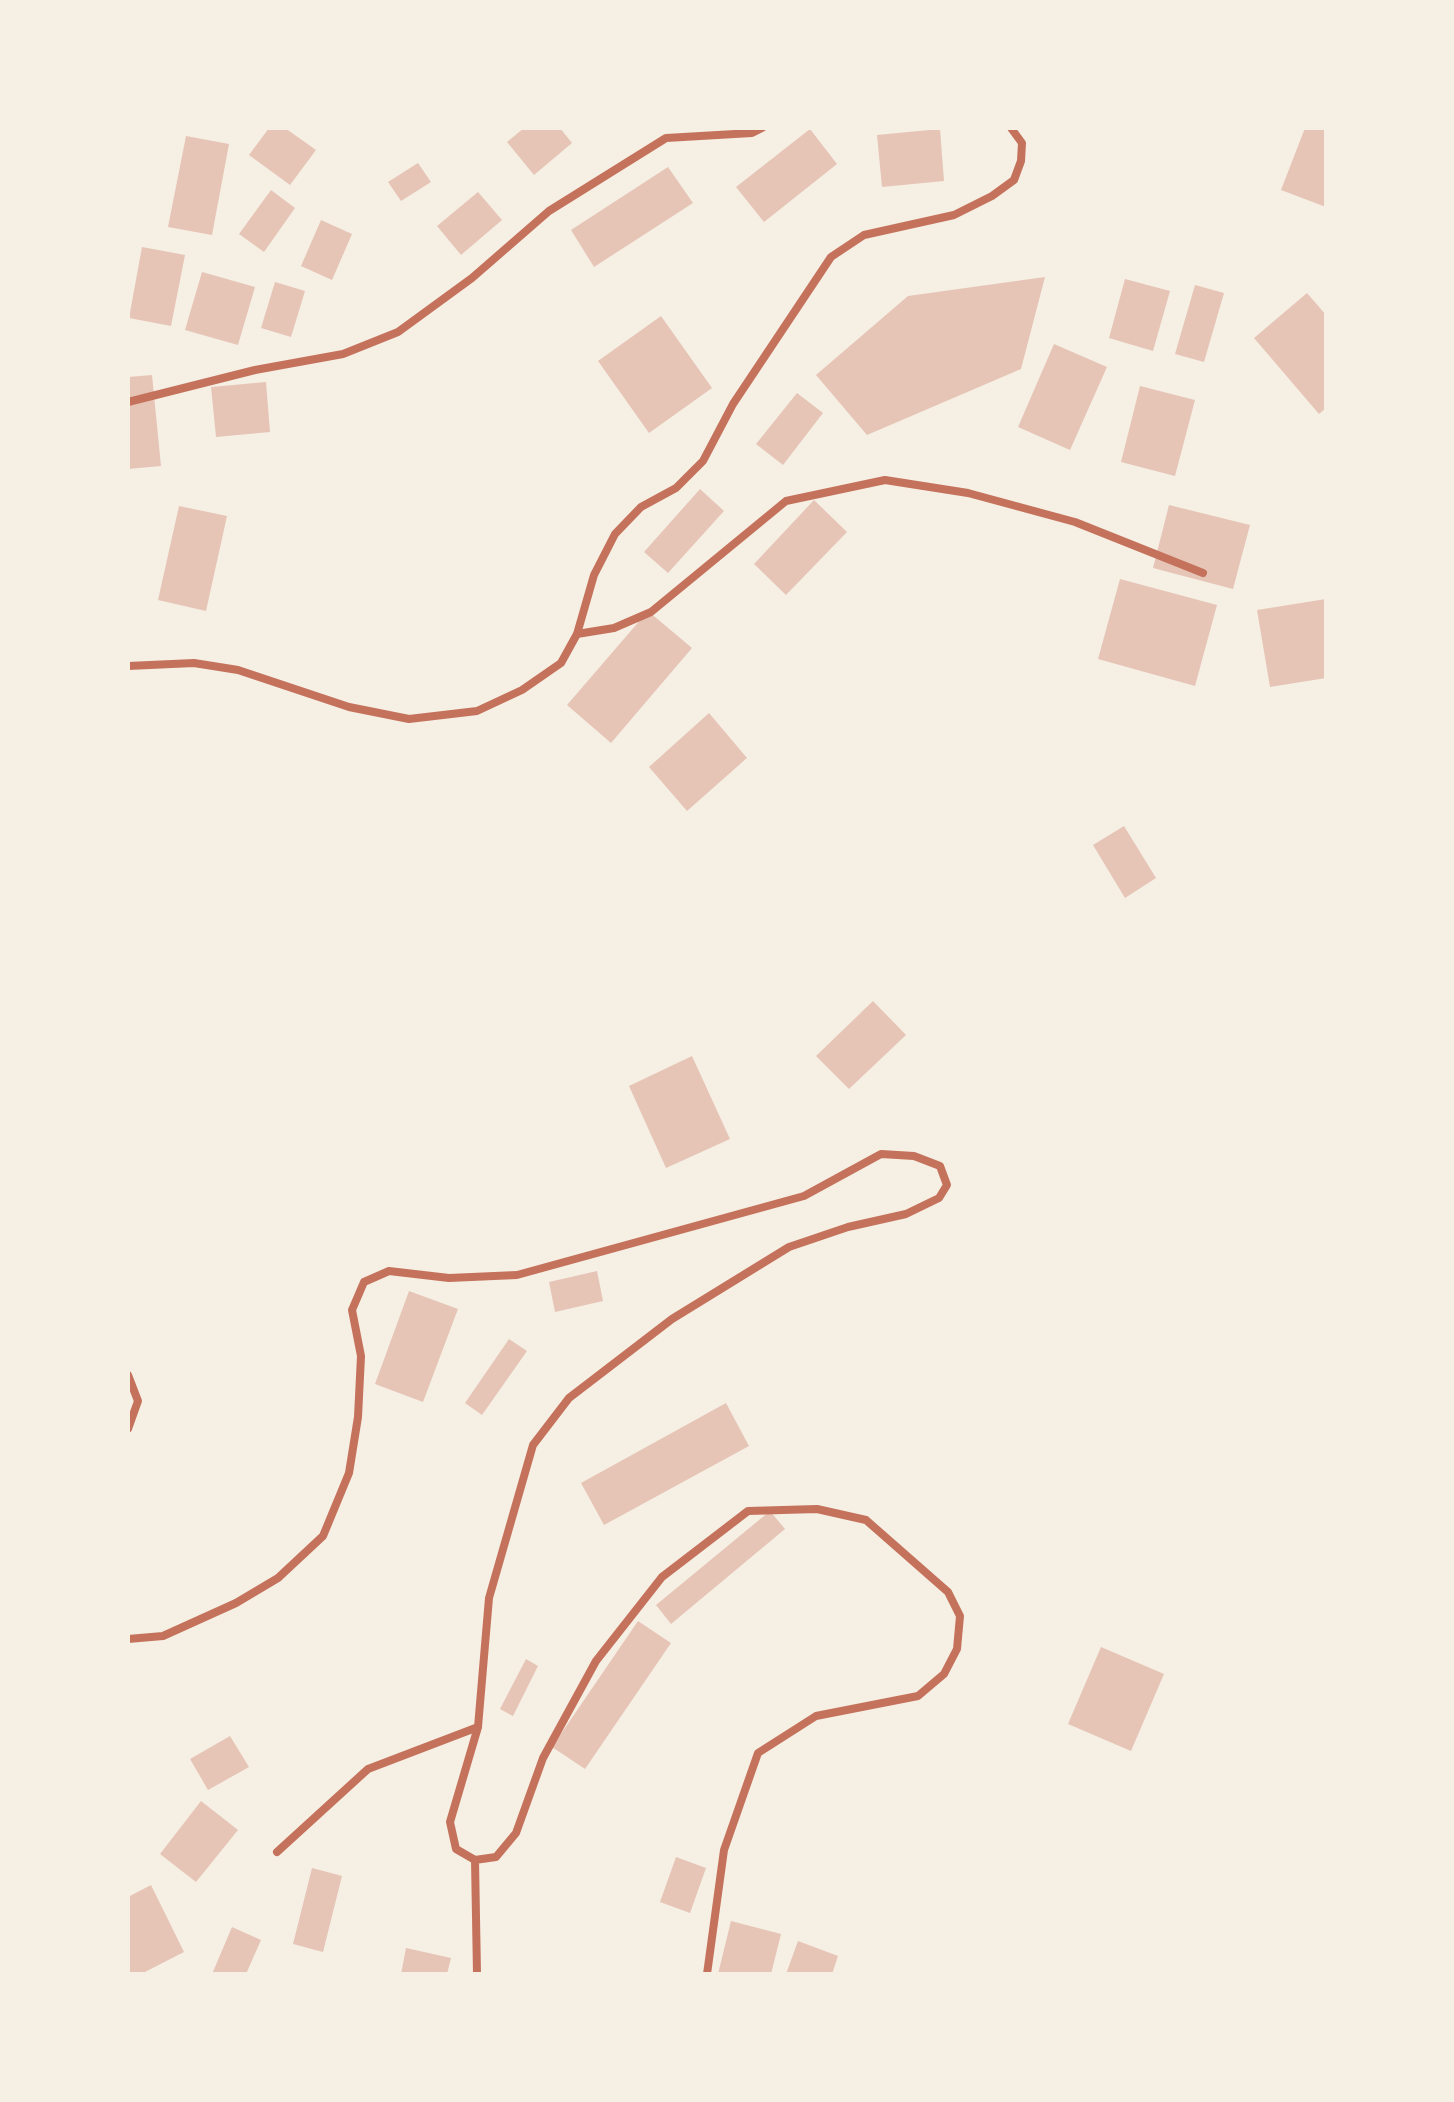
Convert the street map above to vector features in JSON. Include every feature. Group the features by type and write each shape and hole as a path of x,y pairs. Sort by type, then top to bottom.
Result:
{"street":[{"path":"128,402 255,370 343,354 398,332 472,278 549,211 667,133 752,133 762,128"},
{"path":"128,666 194,663 238,670 349,707 409,719 477,711 522,690 561,663 577,634 594,575 615,534 641,507 676,488 703,461 733,404 831,257 864,235 954,215 992,196 1014,180 1021,161 1022,143 1011,128"},
{"path":"577,634 614,628 651,612 786,501 885,480 968,493 1075,522 1203,573"},
{"path":"128,1639 163,1636 236,1603 278,1578 323,1536 349,1473 358,1417 361,1356 352,1310 364,1282 389,1271 449,1278 517,1275 804,1196 881,1154 914,1156 940,1166 947,1185 939,1198 906,1214 848,1227 789,1247 672,1319 569,1398 533,1445 489,1598 478,1727 450,1822 456,1849 475,1860 496,1857 516,1833 543,1758 596,1661 662,1577 748,1511 817,1509 866,1520 948,1592 960,1616 957,1649 944,1674 918,1696 816,1716 758,1753 724,1850 707,1974"},
{"path":"128,1375 138,1401 128,1429"},
{"path":"277,1852 368,1769 478,1727"},
{"path":"475,1860 477,1974"}],"building":[{"path":"269,128 285,128 316,150 290,185 249,155"},
{"path":"524,128 560,128 572,143 534,175 507,142"},
{"path":"1305,128 1326,128 1326,207 1281,190"},
{"path":"810,129 837,164 764,222 736,187"},
{"path":"940,129 944,181 882,187 877,135"},
{"path":"186,136 229,144 212,235 168,227"},
{"path":"418,163 431,182 401,201 388,182"},
{"path":"668,167 693,203 594,267 571,230"},
{"path":"271,190 295,208 264,252 239,234"},
{"path":"478,192 502,220 461,255 437,226"},
{"path":"321,220 352,234 332,280 301,266"},
{"path":"142,247 185,255 171,326 129,318"},
{"path":"202,272 255,287 238,345 185,330"},
{"path":"1045,277 1021,369 867,435 816,375 908,296"},
{"path":"1125,279 1170,291 1153,351 1109,338"},
{"path":"275,282 305,291 291,337 261,328"},
{"path":"1195,285 1224,293 1204,362 1175,354"},
{"path":"1307,293 1326,315 1326,408 1319,414 1254,338"},
{"path":"661,316 712,388 649,433 598,361"},
{"path":"1054,344 1107,367 1070,450 1018,427"},
{"path":"152,375 161,466 128,469 128,377"},
{"path":"266,382 270,432 216,437 211,387"},
{"path":"1140,386 1195,400 1175,476 1121,462"},
{"path":"797,393 823,413 783,465 756,444"},
{"path":"700,489 724,511 668,573 644,552"},
{"path":"814,500 847,532 786,595 754,564"},
{"path":"1169,505 1250,525 1233,589 1153,568"},
{"path":"179,506 227,516 206,611 158,600"},
{"path":"1120,579 1217,605 1195,686 1098,659"},
{"path":"1326,599 1326,678 1270,687 1257,610"},
{"path":"648,611 692,648 611,743 567,705"},
{"path":"709,713 747,758 687,811 649,767"},
{"path":"1124,826 1156,878 1125,898 1093,845"},
{"path":"873,1001 906,1035 849,1089 816,1056"},
{"path":"692,1056 730,1139 666,1168 629,1086"},
{"path":"597,1271 603,1301 555,1312 549,1282"},
{"path":"409,1291 458,1309 423,1402 375,1384"},
{"path":"509,1339 527,1351 482,1415 465,1403"},
{"path":"726,1403 749,1446 604,1525 581,1483"},
{"path":"770,1511 785,1529 671,1624 656,1605"},
{"path":"638,1621 671,1643 585,1769 552,1747"},
{"path":"1101,1647 1164,1674 1131,1751 1068,1724"},
{"path":"526,1659 538,1666 513,1716 500,1709"},
{"path":"230,1736 249,1767 208,1790 190,1759"},
{"path":"201,1801 238,1830 196,1882 160,1854"},
{"path":"676,1857 706,1868 690,1913 660,1902"},
{"path":"312,1868 342,1876 323,1952 293,1944"},
{"path":"151,1885 184,1952 141,1974 128,1974 128,1897"},
{"path":"731,1921 781,1934 771,1974 718,1974"},
{"path":"232,1927 261,1940 246,1974 212,1974"},
{"path":"798,1941 838,1956 832,1974 786,1974"},
{"path":"406,1948 451,1958 447,1974 401,1974"}]}
